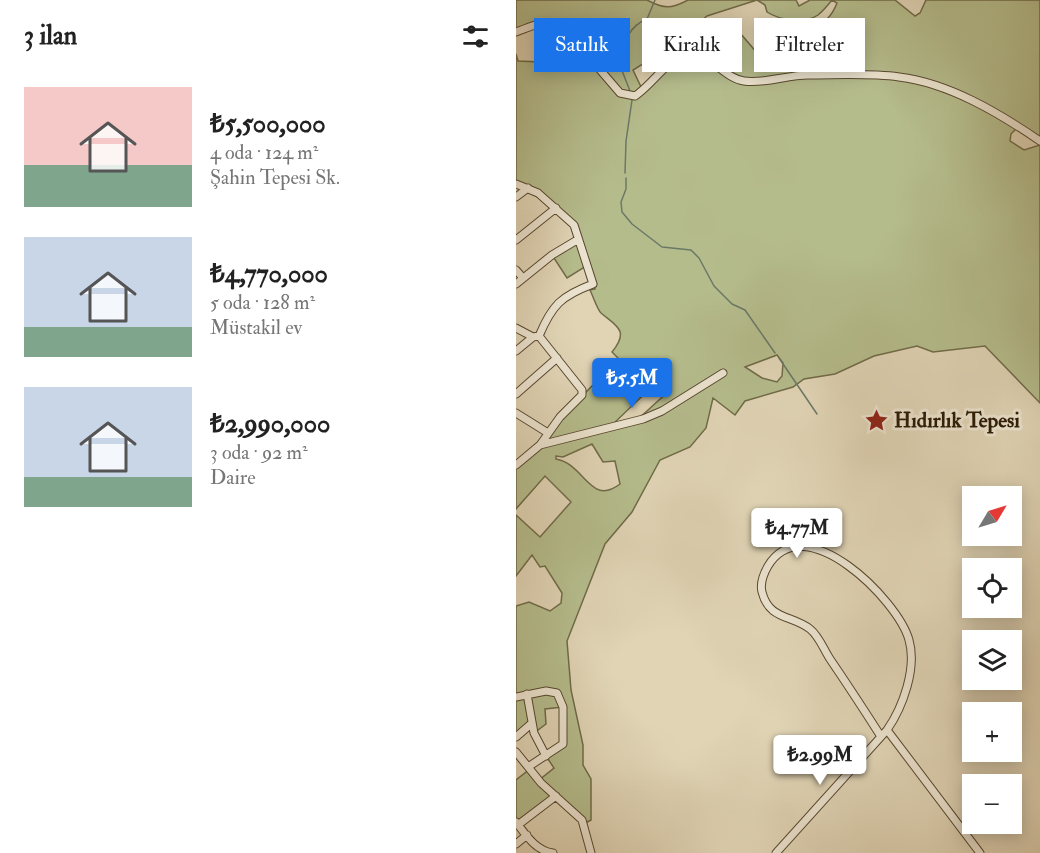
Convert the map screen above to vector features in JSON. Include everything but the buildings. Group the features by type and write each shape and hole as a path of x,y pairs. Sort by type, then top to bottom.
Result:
{"street":[{"path":"516,32 546,22 556,23 565,29 620,93 635,96 648,88 678,57 690,54 703,57 729,76 743,81 795,75 897,76 953,93 1040,141"},
{"path":"516,184 528,188 556,208 574,225 593,284 572,291 557,302 536,336 516,351"},
{"path":"516,197 528,188"},
{"path":"516,240 556,208"},
{"path":"516,284 552,255 577,240"},
{"path":"516,270 523,278"},
{"path":"516,328 536,336 582,390 582,395 540,445 516,465"},
{"path":"516,394 557,358"},
{"path":"540,445 643,419 693,394 723,373"},
{"path":"516,413 548,433"},
{"path":"776,853 880,735 887,730 900,712 906,696 911,650 898,614 846,564 813,547 800,546 779,552 766,568 763,577 762,592 767,604 776,614 811,630 880,735"},
{"path":"516,697 546,691 557,693 561,698 565,734 563,744 528,767"},
{"path":"527,694 531,724 546,756"},
{"path":"516,737 531,724"},
{"path":"887,730 980,853"},
{"path":"516,752 556,796 582,820 591,853"},
{"path":"553,853 545,852 517,824 556,796"},
{"path":"516,844 527,835"}],"green space":[{"path":"516,0 647,0 667,7 688,0 757,0 705,18 642,18 642,64 633,70 643,91 663,72 742,72 742,35 754,49 754,72 865,72 865,18 828,18 837,3 832,0 895,0 915,16 920,13 926,0 1040,0 1040,141 1018,127 1011,134 1010,141 1024,150 1040,145 1040,403 985,346 933,352 917,346 874,356 835,374 804,379 793,387 745,401 735,415 713,398 706,428 690,447 660,460 632,512 605,544 567,641 571,690 583,745 583,765 591,779 591,820 584,824 556,796 516,822 516,780 530,769 539,780 554,768 546,756 561,746 563,707 545,709 546,724 534,733 531,725 516,737 516,606 529,602 550,611 561,603 562,593 545,566 540,567 532,555 516,576 516,515 540,537 571,502 545,476 516,509 516,465 540,445 553,426 592,386 624,378 621,361 612,352 620,338 619,329 598,309 590,290 595,289 586,266 567,278 552,255 577,240 577,231 556,208 516,184 516,54 518,61 534,62 534,72 630,72 630,18 534,18 534,28 516,32","holes":["777,355 783,363 782,376 777,382 762,378 745,367","661,378 671,389 636,421 612,425","592,444 603,462 615,461 620,484 610,490 594,488 574,468 556,459 556,456 563,457"]},
{"path":"757,0 796,0 799,6 810,0 832,0 813,18 782,18 767,12 765,5"}],"waterway":[{"path":"630,91 619,63 627,37 640,22 647,19 655,0"},
{"path":"625,173 626,141 632,100"},
{"path":"626,178 626,189 621,202 622,212 632,224 662,247 691,250 699,258 714,286 732,304 745,310 775,353"},
{"path":"779,358 817,414"}],"place":[{"name":"Hıdırlık Tepesi","path":"876,420"}]}
